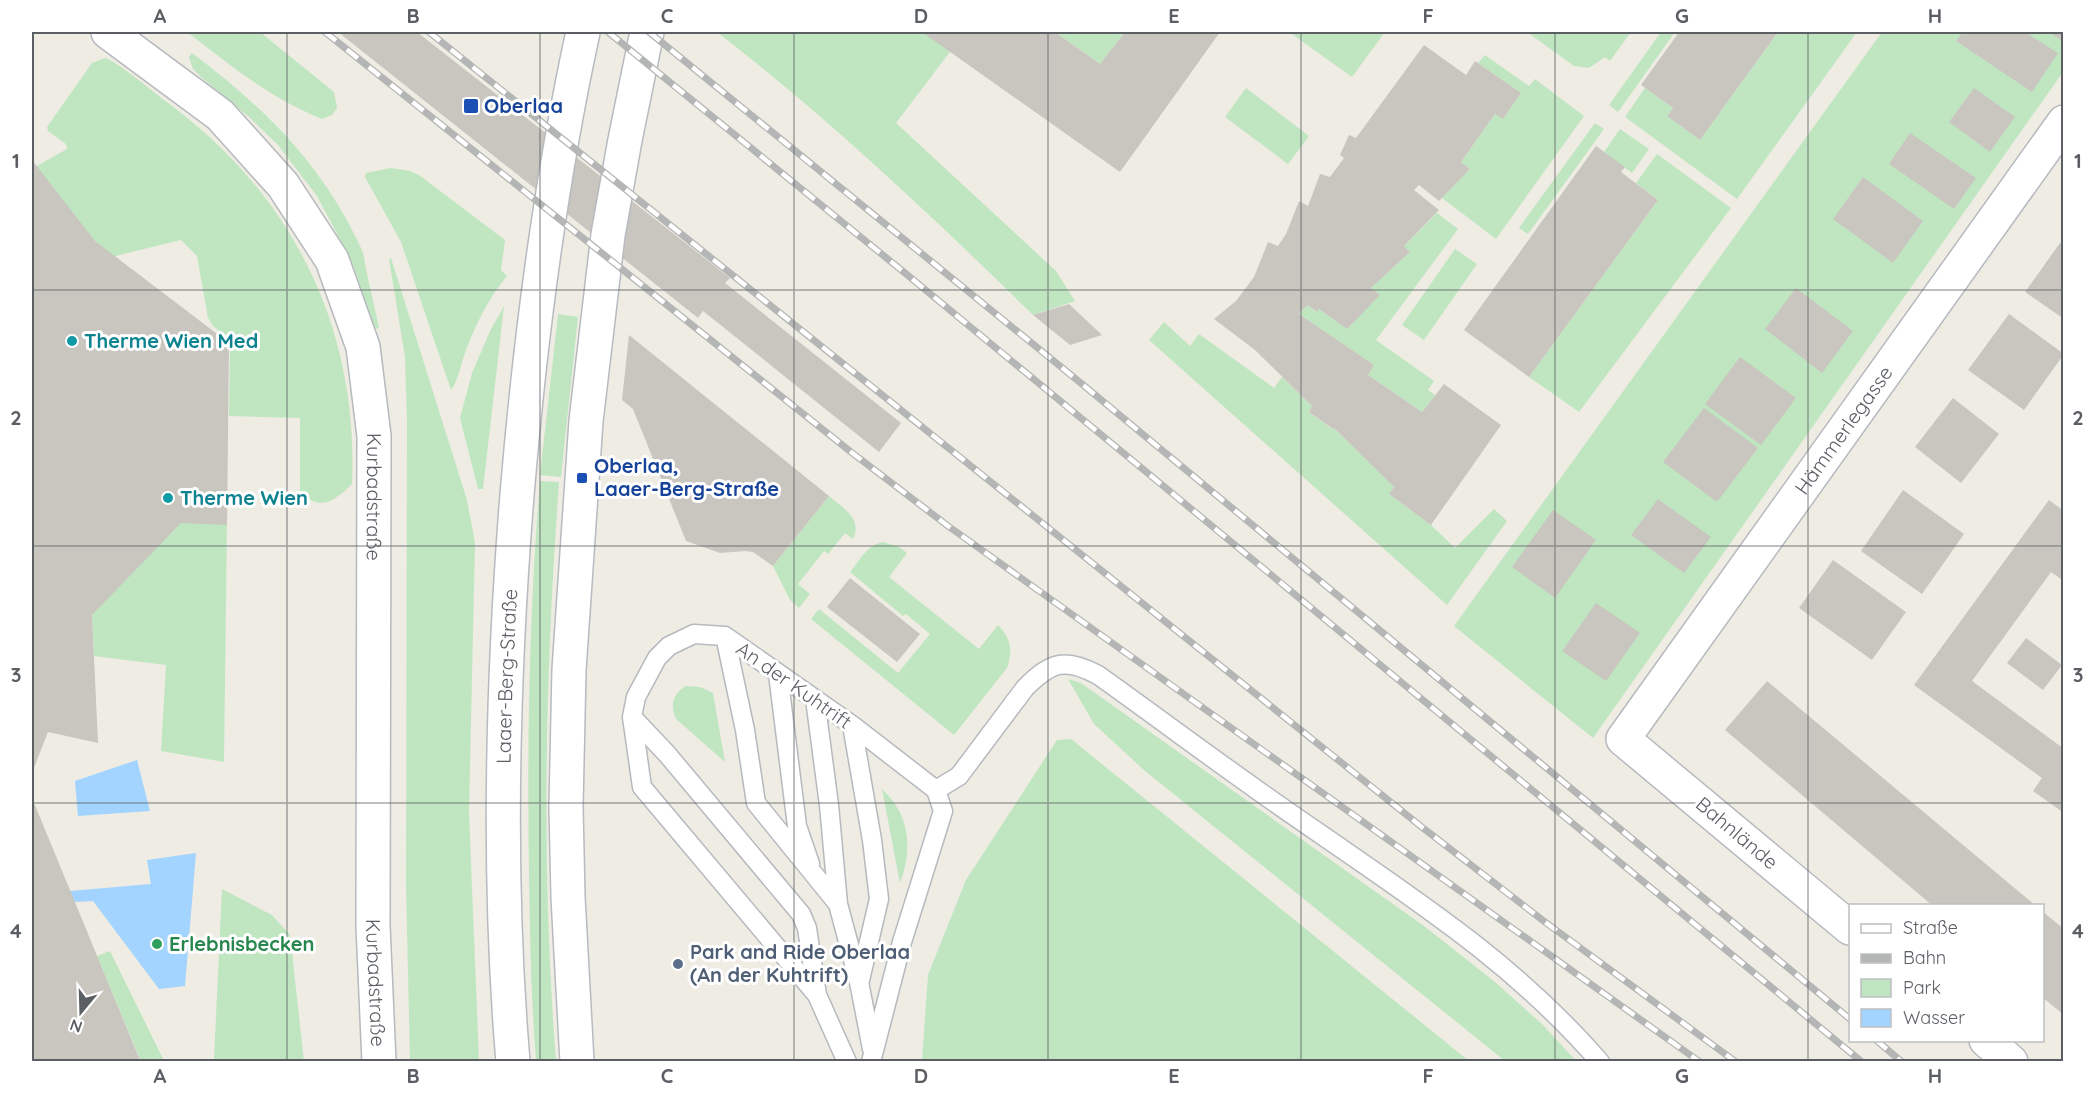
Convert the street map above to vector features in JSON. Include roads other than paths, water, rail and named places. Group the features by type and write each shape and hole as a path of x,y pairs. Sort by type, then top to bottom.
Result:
{"street":[{"name":"Kurbadstraße","path":"108,32 220,115 283,185 332,260 363,347 374,436 373,926 380,1062"},
{"name":"Laaer-Berg-Straße","path":"513,1062 503,892 506,654 520,456 538,294 551,195 583,32"},
{"path":"577,1062 567,886 568,670 586,421 608,235 624,140 647,32"},
{"name":"Hämmerlegasse","path":"1623,739 2064,122"},
{"name":"Bahnlände","path":"1623,739 1849,926"},
{"path":"1987,1042 2011,1062"}],"lane":[{"name":"An der Kuhtrift","path":"847,1062 817,995 642,787 633,717 636,697 657,658 669,646 694,634 725,636 852,725 936,790"},
{"path":"725,636 745,730 756,803 838,904"},
{"path":"872,1058 902,942 943,811 936,790 959,776 1025,688 1049,668 1060,664 1080,665 1098,675 1460,931 1551,1009 1600,1062"},
{"path":"778,674 797,826 813,875"},
{"path":"815,699 829,805 838,904 859,982 872,1058"},
{"path":"633,717 668,754 801,914 807,928 817,995"},
{"path":"852,725 872,840 879,899 859,982"}],"water":[{"path":"137,760 150,811 78,816 75,781"},
{"name":"Erlebnisbecken","path":"196,853 185,986 159,989 93,901 74,902 70,891 151,884 147,860"}],"railway":[{"path":"325,32 851,452 948,526 1700,1062"},
{"path":"429,32 1423,828 1545,922 1736,1062"},
{"path":"608,32 905,273 1862,1062"},
{"path":"649,32 1082,384 1849,1018"},
{"path":"1878,1042 1902,1062"}],"place":[{"name":"Oberlaa","path":"471,106"},
{"name":"Therme Wien Med","path":"72,341"},
{"name":"Oberlaa, Laaer-Berg-Straße","path":"582,478"},
{"name":"Therme Wien","path":"168,498"},
{"name":"Erlebnisbecken","path":"157,944"},
{"name":"Park and Ride Oberlaa (An der Kuhtrift)","path":"678,964"}]}
